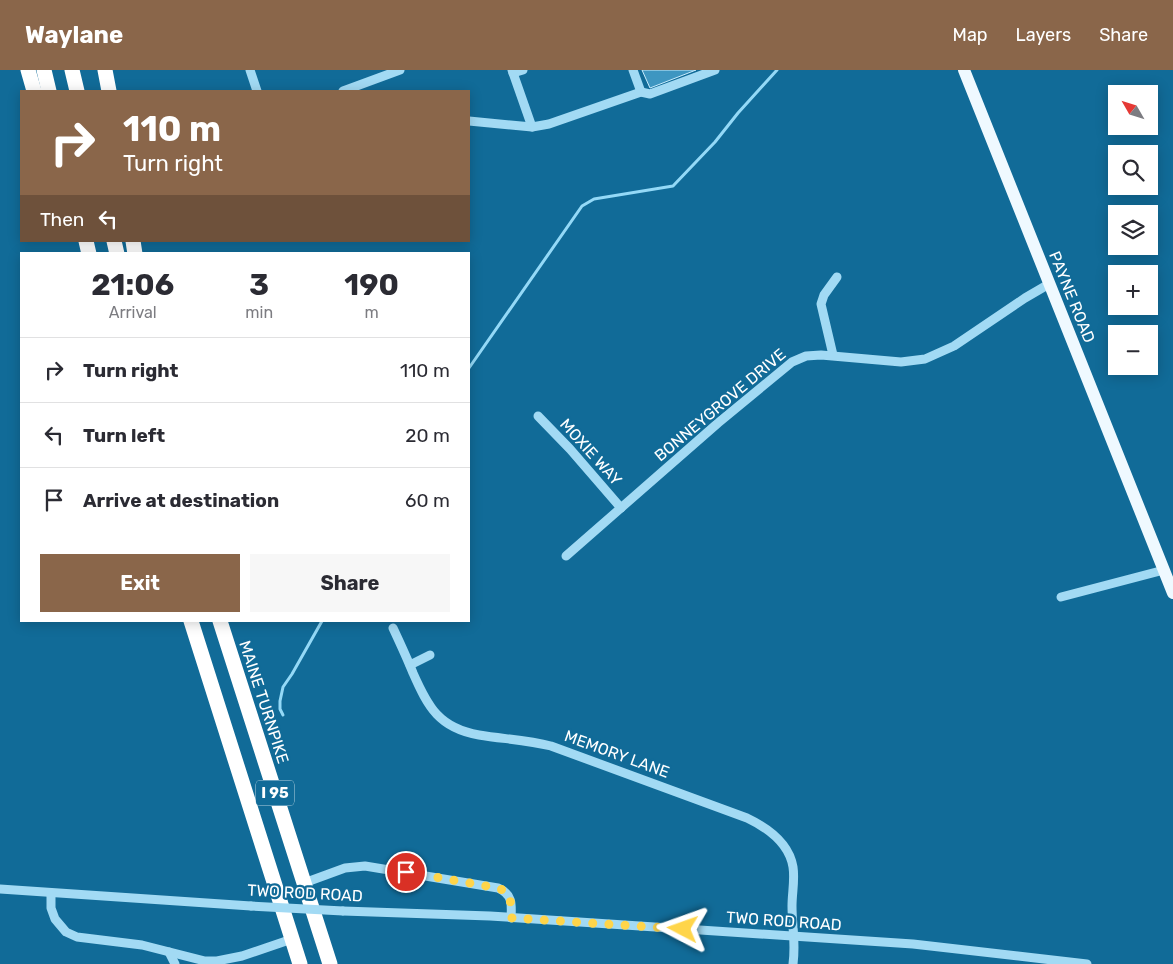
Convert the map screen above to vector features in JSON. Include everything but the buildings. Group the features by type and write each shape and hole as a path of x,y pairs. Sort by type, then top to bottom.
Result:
{"highway":[{"path":"28,70 34,90"},
{"path":"44,70 49,90"},
{"path":"72,70 77,90"},
{"path":"105,70 109,90"},
{"name":"I 95","path":"190,622 300,964"},
{"name":"MAINE TURNPIKE","path":"220,622 330,964"}],"main road":[{"name":"PAYNE ROAD","path":"964,70 1173,593"}],"street":[{"path":"250,70 257,90"},
{"path":"346,90 400,70"},
{"path":"522,70 512,72 532,127"},
{"path":"633,70 640,92"},
{"path":"470,121 532,127 549,124 640,92 650,94 715,70"},
{"path":"834,355 821,304 824,295 837,278"},
{"name":"BONNEYGROVE DRIVE","path":"566,556 787,365 806,356 834,355 901,362 925,359 954,346 1049,284"},
{"name":"MOXIE WAY","path":"538,416 570,449 621,508"},
{"path":"1061,597 1164,570"},
{"name":"MEMORY LANE","path":"393,628 428,705 441,718 456,728 480,735 529,741 551,746 738,814 773,833 783,845 793,867 792,906 795,937 793,964"},
{"path":"410,665 430,655"},
{"path":"304,883 345,868 365,866 393,870 498,888 505,891 510,898 512,918"},
{"name":"TWO ROD ROAD","path":"0,889 251,906 512,918 913,944 1037,961 1087,964"},
{"path":"51,892 50,906 53,917 60,927 71,935 142,945 205,961 217,961 242,956 292,939"},
{"path":"169,952 175,964"}],"waterway":[{"path":"470,367 582,206 594,199 673,186 715,142 777,70"},
{"path":"283,715 280,709 283,687 321,622"}],"route":[{"path":"406,872 498,888 505,891 510,898 512,918 683,929"}]}
